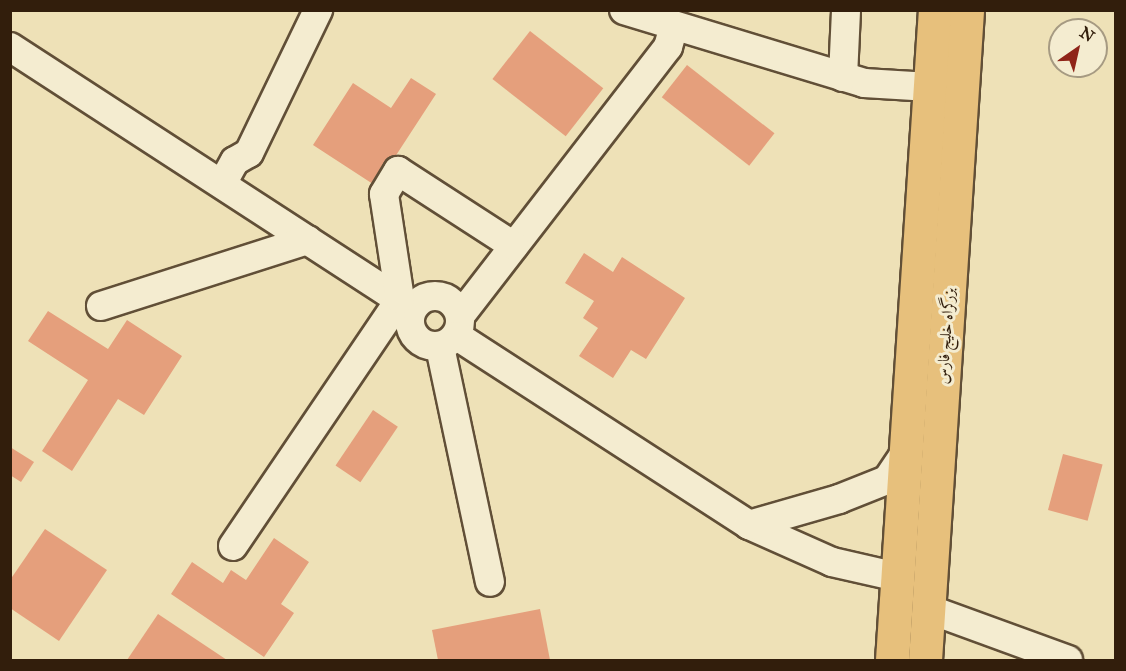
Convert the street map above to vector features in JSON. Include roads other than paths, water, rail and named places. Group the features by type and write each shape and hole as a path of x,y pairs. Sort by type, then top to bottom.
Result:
{"highway":[{"name":"بزرگراه خلیج فارس","path":"892,660 935,10"},
{"name":"بزرگراه خلیج فارس","path":"925,660 967,10"}],"lane":[{"path":"228,172 233,145 298,10"},
{"path":"228,172 249,153 318,10"},
{"path":"624,10 864,83 930,87"},
{"path":"843,77 846,10"},
{"path":"514,246 398,171 384,194 409,327 421,343 452,333 514,246 668,47 674,26"},
{"path":"10,47 228,172 308,240 406,303"},
{"path":"101,306 308,240"},
{"path":"233,546 406,303 429,296 449,299 452,333 490,582"},
{"path":"452,333 749,525 832,562 898,577"},
{"path":"749,525 839,499 887,480 906,452"},
{"path":"928,609 1068,660"}]}
